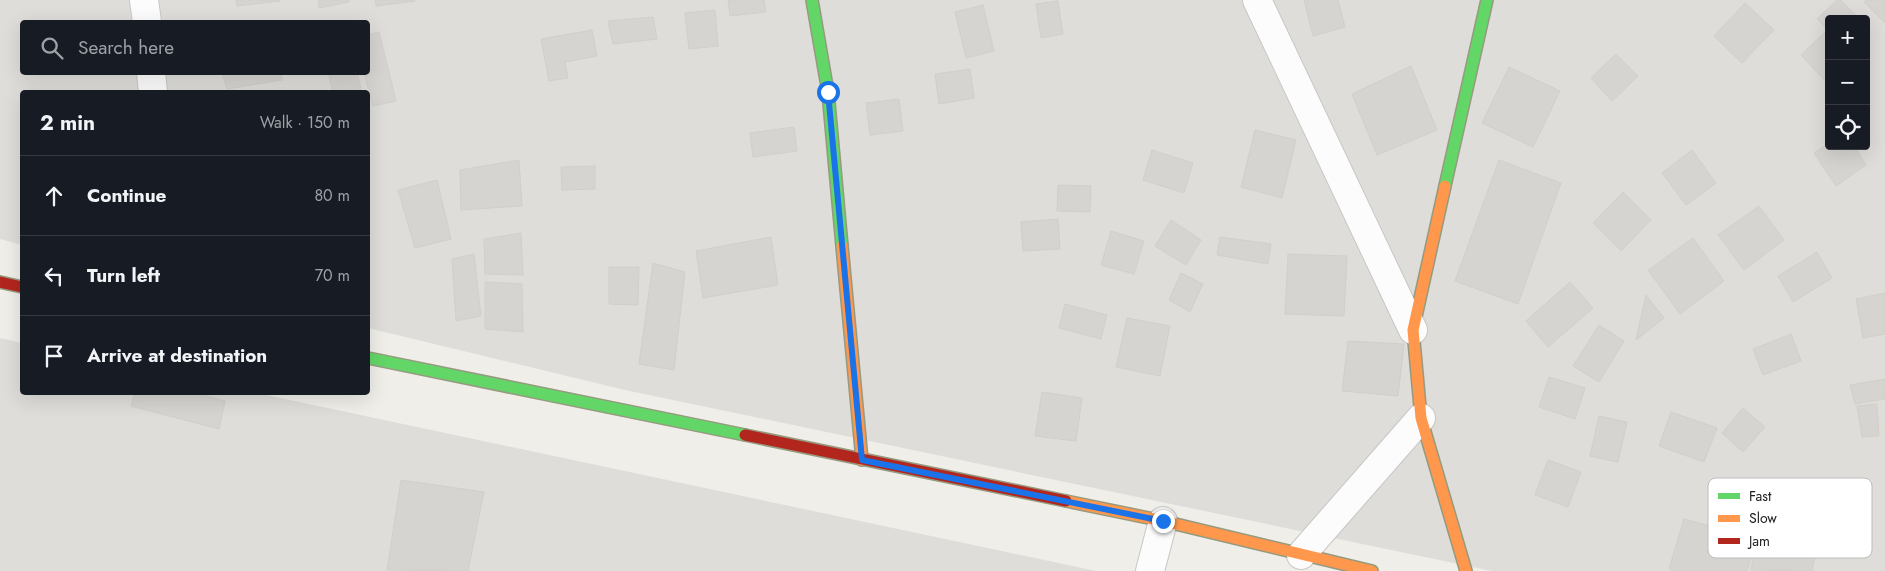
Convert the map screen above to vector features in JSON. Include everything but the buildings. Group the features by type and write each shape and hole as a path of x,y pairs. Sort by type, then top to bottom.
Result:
{"main road":[{"path":"812,0 828,92 862,460"},
{"path":"1466,571 1421,418 1413,330 1487,0"},
{"path":"0,282 20,287"},
{"path":"370,358 1163,521 1372,571"}],"street":[{"path":"144,0 147,20"},
{"path":"1257,0 1413,330"},
{"path":"152,75 154,90"},
{"path":"1301,555 1421,418"},
{"path":"1150,571 1163,521"}],"shaded area":[{"path":"0,0 1885,0 1885,571 1492,571 625,390 370,328 370,90 20,90 20,244 0,239"},
{"path":"0,338 20,343 20,395 266,395 1096,571 0,571"}],"traffic: fast":[{"path":"812,0 828,92 842,246"},
{"path":"1445,186 1487,0"},
{"path":"370,358 745,435"}],"traffic: slow":[{"path":"1445,186 1413,330 1421,418 1466,571"},
{"path":"842,246 862,460"},
{"path":"1066,501 1163,521 1372,571"}],"traffic: jam":[{"path":"0,282 20,287"},
{"path":"745,435 1066,501"}],"route":[{"path":"828,92 862,460 1163,521"}]}
